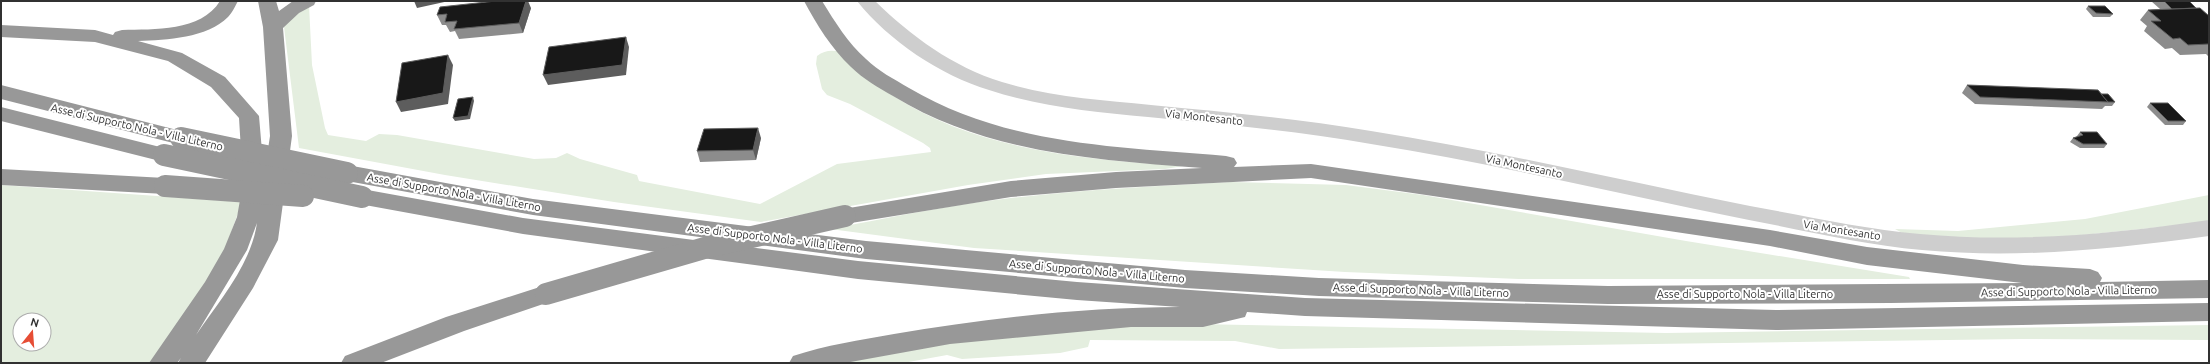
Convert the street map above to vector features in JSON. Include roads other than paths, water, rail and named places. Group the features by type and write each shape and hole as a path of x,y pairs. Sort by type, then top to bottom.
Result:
{"highway":[{"path":"1,31 95,36 154,35 197,27 216,16 228,5 229,1"},
{"path":"191,363 245,282 266,240 281,136 273,27 267,1"},
{"path":"273,27 292,9 307,1"},
{"path":"813,1 833,35 860,65 911,101 960,123 1017,140 1085,151 1311,171 1770,238 1867,256 2023,274 2128,280 2168,289"},
{"path":"95,36 174,57 218,82 249,116 254,183 248,217 235,250 213,288 176,346 162,363"},
{"name":"Asse di Supporto Nola - Villa Literno","path":"1,92 181,138 347,173 534,207 866,250 1185,279 1319,287 1608,295 1891,294 2209,289"},
{"name":"Asse di Supporto Nola - Villa Literno","path":"1,114 164,156 362,197 523,226 858,270 1076,291 1262,305 1776,320 2209,312"},
{"path":"354,363 456,324 546,294 708,247 844,216 1011,190 1116,180 1311,171"},
{"path":"1,177 165,186 293,196 362,197"},
{"path":"802,363 823,357 950,334 1131,317 1203,317 1262,305"}],"street":[{"name":"Via Montesanto","path":"865,1 898,34 954,69 992,85 1065,103 1368,136 1448,150 1796,222 1928,242 2011,246 2055,244 2209,228"}]}
